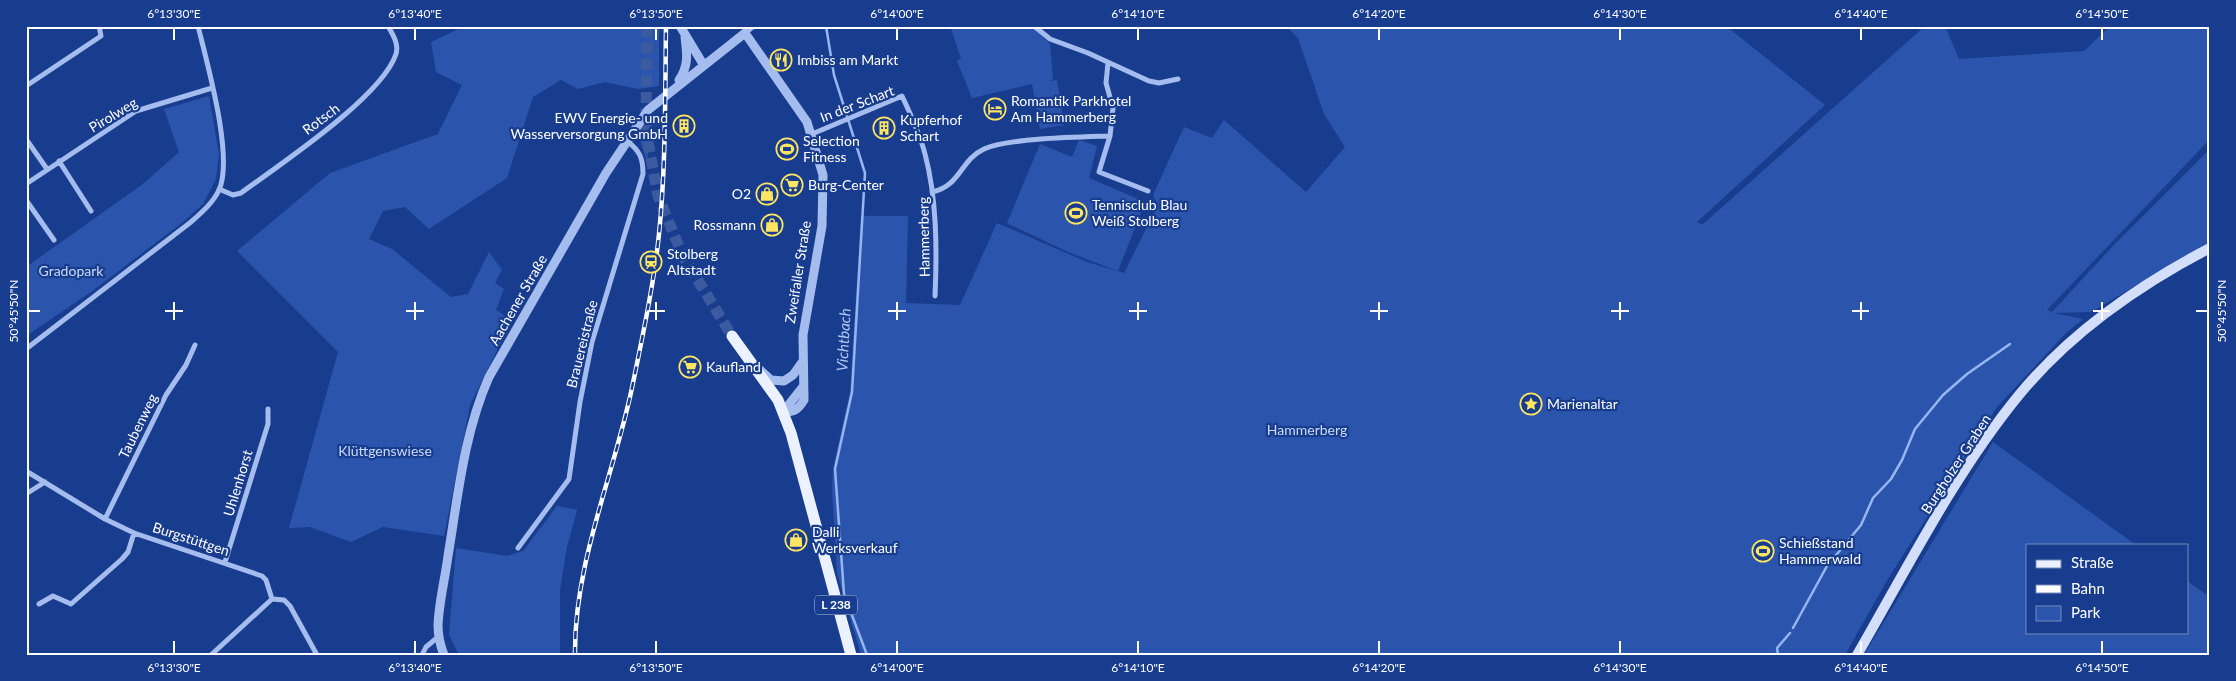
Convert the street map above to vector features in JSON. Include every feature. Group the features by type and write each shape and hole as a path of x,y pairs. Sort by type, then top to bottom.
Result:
{"main road":[{"name":"Burgholzer Graben","path":"1857,655 1976,453 2020,394 2075,339 2120,302 2210,248"},
{"name":"L 238","path":"732,336 753,364 783,412 800,463 850,655"}],"street":[{"path":"26,86 101,36 99,26"},
{"path":"26,349 191,222 208,206 220,189 223,153 212,88 198,26"},
{"name":"Rotsch","path":"220,189 233,195 241,193 353,108 384,74 396,53 397,44 388,26"},
{"path":"680,26 685,37 704,64"},
{"name":"Aachener Straße","path":"444,655 438,637 438,623 455,518 478,403 489,377 517,327 648,110 675,86 754,26"},
{"path":"1034,26 1050,39 1088,53 1148,81 1159,83 1178,79"},
{"name":"Zweifaller Straße","path":"745,33 800,110 812,134 823,175 822,226 806,311 802,388 783,412"},
{"path":"675,86 685,72 687,57 685,37"},
{"path":"1108,63 1106,83 1113,108 1110,136 1099,172 1148,192"},
{"name":"Pirolweg","path":"26,184 136,111 212,88"},
{"name":"In der Schart","path":"812,134 902,96 921,139 932,192"},
{"name":"Hammerberg","path":"935,296 937,259 932,192 950,186 970,160 983,150 1000,144 1110,136"},
{"path":"26,139 47,169"},
{"name":"Brauereistraße","path":"518,548 569,479 580,402 592,342 643,174 643,162 639,151 628,141"},
{"path":"59,161 91,211"},
{"path":"26,200 54,240"},
{"name":"Taubenweg","path":"105,519 166,394 186,365 195,345"},
{"path":"753,364 771,380 777,381 789,380 803,362"},
{"name":"Uhlenhorst","path":"225,562 268,424 268,409"},
{"name":"Burgstüttgen","path":"26,471 105,519 134,533 262,576 266,580 272,599"},
{"path":"26,494 44,482"},
{"path":"39,604 53,596 71,604 122,559 128,552 134,533"},
{"path":"211,655 272,599 284,600 290,606 317,655"},
{"path":"422,655 426,647 438,637"}],"green space":[{"name":"Klüttgenswiese","path":"465,26 659,26 659,86 638,89 605,82 578,89 561,80 533,97 507,178 429,229 405,207 383,211 369,239 392,249 451,297 468,294 489,252 502,270 495,283 504,289 496,310 512,320 470,405 444,536 383,527 351,542 310,527 289,528 338,352 237,251 330,173 438,134 462,85 436,72 431,42"},
{"path":"954,26 1031,26 1050,44 1053,79 1049,81 1057,80 1064,125 1040,129 1032,84 972,98 957,61 961,58 951,29"},
{"path":"1286,26 1726,26 1825,105 1697,222 1702,225 1925,26 1945,26 1959,59 2084,51 2110,26 2210,26 2210,139 2047,310 2052,312 2112,247 2210,149 2210,242 2091,312 2054,313 2083,319 2066,333 1997,407 1886,582 1845,655 861,655 837,573 832,489 833,468 850,392 861,216 908,216 906,303 960,305 997,223 1087,262 1124,273 1158,205 1153,195 1184,127 1212,138 1224,120 1306,192 1345,147 1324,114 1298,38"},
{"name":"Gradopark","path":"209,96 219,154 216,179 203,204 183,222 91,292 26,336 26,267 143,184 179,152 164,109"},
{"path":"652,115 647,162 640,140"},
{"name":"Tennisclub Blau Weiß Stolberg","path":"1079,140 1097,146 1089,178 1145,202 1118,271 1068,252 1007,223 1040,144 1072,157"},
{"path":"1993,442 2135,544 2026,544 2026,634 2188,634 2188,582 2210,597 2210,655 1864,655"},
{"path":"557,506 577,510 567,547 560,590 560,655 459,655 449,635 456,548 507,556 523,551"}],"waterway":[{"name":"Vichtbach","path":"826,26 834,75 865,173 852,392 835,469 844,594 867,655"},
{"path":"1793,628 1827,566 1861,525 1873,498 1891,479 1902,460 1915,429 1943,395 1967,374 2010,344"},
{"path":"1778,655 1777,648 1790,633"}],"tunnel":[{"path":"647,26 646,131 658,196 683,256 732,336"}],"railway":[{"path":"575,655 576,620 588,551 625,417 654,271 663,182 666,26"}],"place":[{"name":"Imbiss am Markt","path":"781,60"},
{"name":"Romantik Parkhotel Am Hammerberg","path":"995,109"},
{"name":"EWV Energie- und Wasserversorgung GmbH","path":"684,126"},
{"name":"Kupferhof Schart","path":"884,128"},
{"name":"Selection Fitness","path":"787,149"},
{"name":"Burg-Center","path":"792,185"},
{"name":"O2","path":"767,194"},
{"name":"Tennisclub Blau Weiß Stolberg","path":"1076,213"},
{"name":"Rossmann","path":"772,225"},
{"name":"Stolberg Altstadt","path":"651,262"},
{"name":"Kaufland","path":"690,367"},
{"name":"Marienaltar","path":"1531,404"},
{"name":"Dalli Werksverkauf","path":"796,540"},
{"name":"Schießstand Hammerwald","path":"1763,551"}]}
